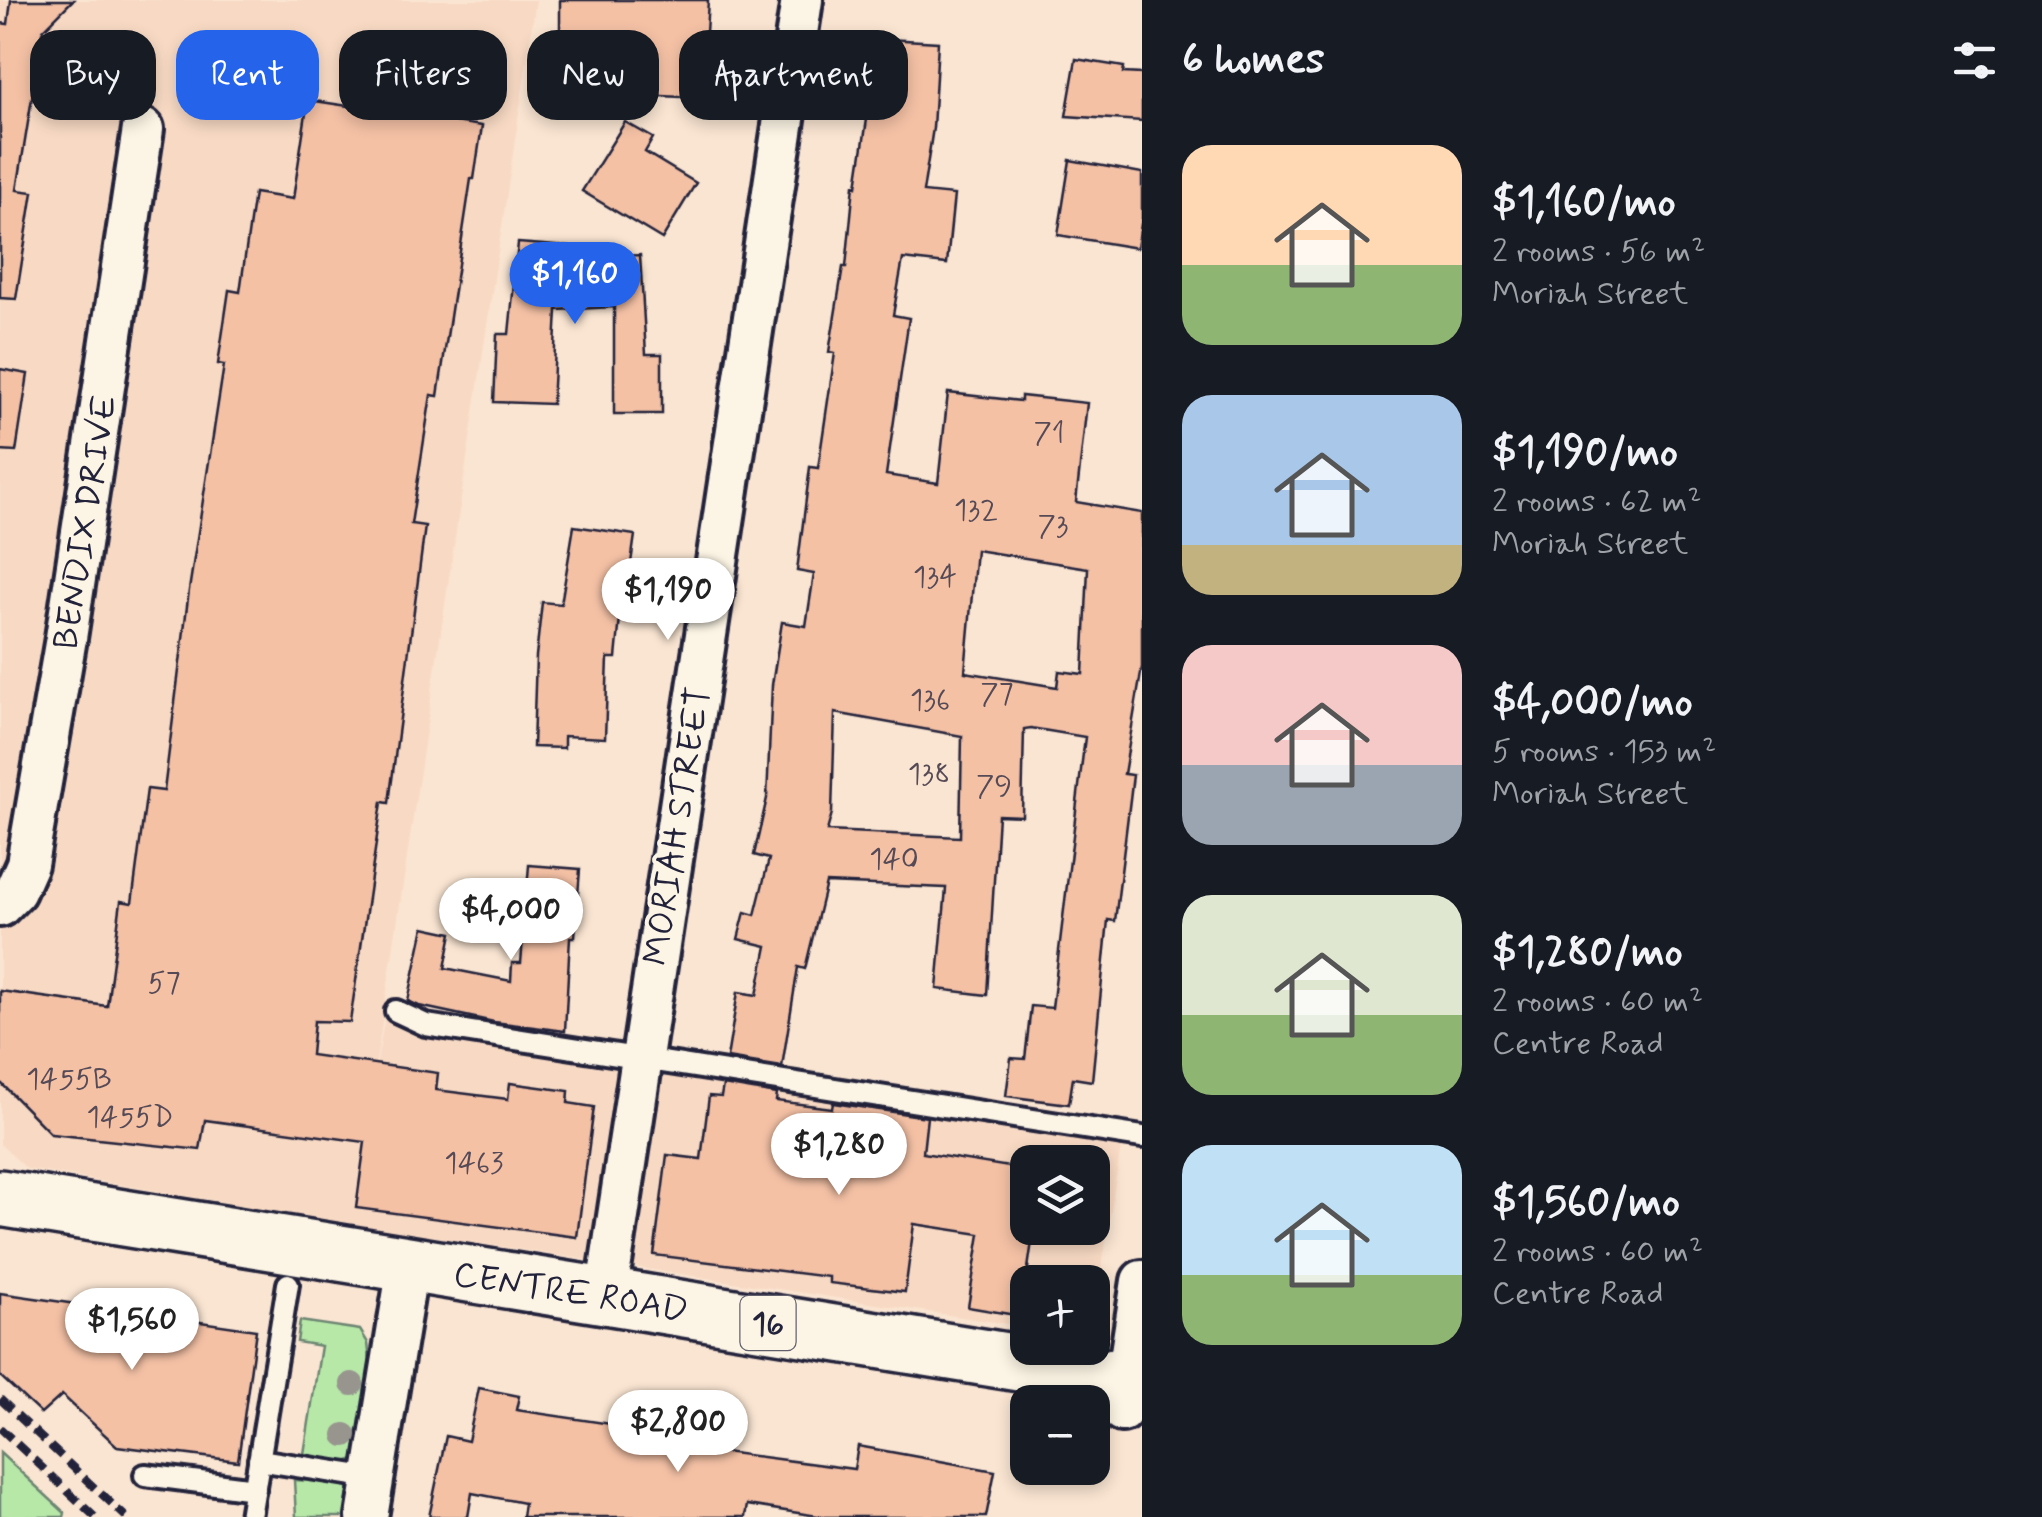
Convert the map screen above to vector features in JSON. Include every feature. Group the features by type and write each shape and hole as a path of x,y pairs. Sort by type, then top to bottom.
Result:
{"main road":[{"name":"CENTRE ROAD","path":"0,1198 599,1328 1116,1399"},
{"name":"CENTRE ROAD","path":"0,1237 288,1284 405,1284 606,1296 1116,1399"}],"street":[{"name":"MORIAH STREET","path":"606,1296 802,0"},
{"name":"BENDIX DRIVE","path":"0,906 16,891 27,864 66,638 143,129"},
{"path":"1116,1399 1142,1281"},
{"path":"370,1498 405,1284"}],"lane":[{"path":"396,1011 426,1025 1142,1137"},
{"path":"250,1517 288,1284"},
{"path":"259,1460 370,1498"},
{"path":"145,1475 255,1489"}],"shaded area":[{"path":"0,0 536,0 531,30 527,30 527,60 372,1090 388,999 438,1027 1124,1128 1110,1217 1110,1145 1010,1145 1010,1245 1105,1245 1102,1265 1010,1265 1010,1324 351,1224 27,1169 0,1144"}],"green space":[{"path":"300,1321 360,1330 368,1343 370,1362 355,1459 342,1463 304,1454 321,1346 297,1342"},
{"path":"0,1453 65,1513 64,1517 0,1517"},
{"path":"294,1480 349,1483 345,1517 296,1517"}],"building":[{"path":"11,0 73,0 43,30 30,30 30,110 17,190 33,192 16,299 0,298 0,23 8,24"},
{"path":"560,0 708,0 706,30 679,30 679,97 659,96 659,30 560,30"},
{"path":"908,40 938,42 933,128 923,192 954,195 947,264 903,259 893,315 909,318 886,475 938,483 948,393 1087,403 1076,502 1142,513 1142,667 1124,774 1133,775 1115,921 1108,920 1092,1081 1073,1078 1069,1104 1006,1096 1011,1058 1025,1059 1031,1006 1052,1008 1085,737 1031,728 1024,729 1022,816 998,815 987,995 937,989 946,888 826,883 805,969 798,967 782,1067 727,1058 738,992 757,995 767,946 738,939 745,912 755,915 769,859 754,855 767,798 772,685 782,622 806,626 814,574 797,571 810,467 818,468 835,353 829,352 846,267 854,185 857,186 867,120 908,120","holes":["976,550 1088,568 1083,674 1059,671 1057,687 965,672","835,713 962,736 960,837 827,831 832,813"]},
{"path":"1076,59 1124,67 1123,73 1142,74 1142,121 1066,116"},
{"path":"319,102 339,105 339,120 442,120 482,126 438,396 431,395 411,524 425,526 389,803 382,802 350,1022 314,1021 311,1055 438,1073 436,1090 508,1099 510,1083 569,1091 568,1103 594,1107 577,1237 356,1208 365,1142 205,1120 200,1150 51,1134 0,1082 0,991 107,1006 121,901 132,903 147,789 164,791 189,590 224,365 218,364 229,290 240,292 254,193 293,199 305,120 319,120"},
{"path":"625,122 653,138 645,152 696,183 662,239 582,191"},
{"path":"1070,160 1142,173 1137,248 1058,235"},
{"path":"518,243 569,247 568,259 640,255 646,354 662,354 662,414 614,414 614,307 557,310 552,404 494,402 497,334 509,334"},
{"path":"0,369 28,374 16,452 0,451"},
{"path":"574,526 635,535 626,598 622,597 616,658 608,658 605,738 564,736 564,748 533,747 542,602 561,604"},
{"path":"529,865 580,869 575,937 570,937 565,1031 494,1022 408,1001 424,927 452,933 445,968 511,981 512,963 521,963"},
{"path":"723,1085 777,1094 776,1101 832,1108 833,1103 927,1117 923,1153 1010,1167 1010,1245 1031,1245 1029,1265 1010,1265 1010,1314 968,1307 980,1234 914,1224 905,1292 829,1283 829,1277 654,1255 667,1155 701,1159 709,1096 721,1097"},
{"path":"0,1293 256,1330 238,1461 117,1446 62,1395 41,1414 0,1376"},
{"path":"479,1388 519,1396 516,1410 672,1433 670,1445 854,1469 858,1446 995,1471 986,1517 824,1517 747,1505 745,1517 522,1517 524,1503 472,1493 468,1517 429,1517 446,1436 468,1441"}],"railway":[{"path":"0,1399 126,1517"},
{"path":"0,1428 95,1517"}]}
